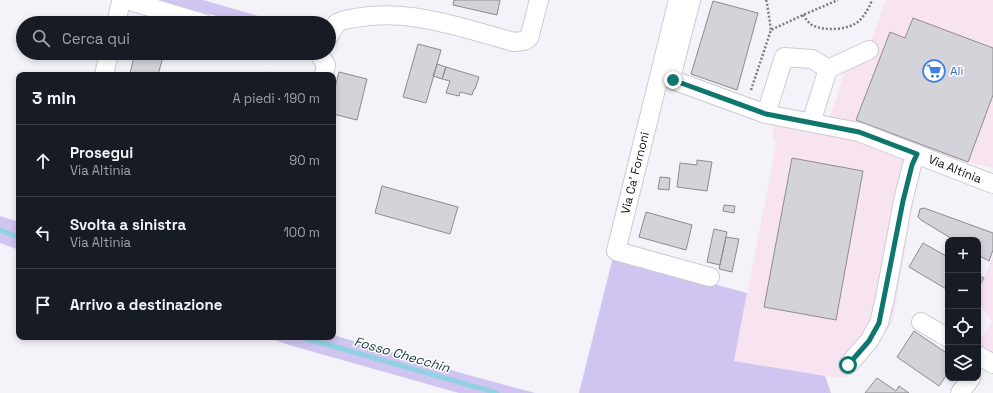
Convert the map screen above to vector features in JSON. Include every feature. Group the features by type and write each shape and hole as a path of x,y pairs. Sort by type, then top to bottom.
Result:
{"street":[{"path":"117,16 120,2 126,0 180,16"},
{"path":"336,25 338,22 363,17 381,16 425,19 514,42 524,41 529,38 539,0"},
{"name":"Via Ca' Fornoni","path":"678,0 616,251 710,277"},
{"name":"Via Altinia","path":"692,0 672,74 673,80 766,114 859,132 993,184"},
{"path":"812,123 814,110 828,69 869,50"},
{"path":"766,114 784,58 812,58 828,69"},
{"path":"105,72 107,60"},
{"path":"323,60 326,64 325,72"},
{"name":"Via Altinia","path":"848,365 869,341 879,323 903,201 912,165 917,154"},
{"path":"921,322 945,336"},
{"path":"960,393 969,381"}],"path":[{"path":"766,0 771,30"},
{"path":"803,15 814,26 836,30 858,22 870,7 872,0"}],"shaded area":[{"path":"154,0 203,0 259,16 217,16"},
{"path":"886,0 993,0 993,168 923,150 893,322 846,378 734,361 776,145 772,134 778,111 829,121 850,54 871,41"},
{"path":"0,216 16,221 16,249 0,243"},
{"path":"993,256 993,355 981,348 981,338 992,323 981,306 981,286"},
{"path":"613,257 747,293 734,361 825,376 831,393 579,393"},
{"path":"336,336 535,393 459,393 275,340 336,340"}],"building":[{"path":"454,0 500,0 497,15 453,5"},
{"path":"713,1 758,13 737,90 691,74"},
{"name":"Alì","path":"913,18 993,48 993,95 968,162 856,120 890,32 905,38"},
{"path":"418,44 441,50 426,103 403,97"},
{"path":"133,60 162,60 159,72 130,72"},
{"path":"437,64 446,67 442,79 433,76"},
{"path":"446,67 479,77 472,95 460,92 459,96 446,93 450,81 442,79"},
{"path":"339,72 367,79 357,120 336,115 336,84"},
{"path":"792,158 863,171 836,320 764,307"},
{"path":"697,160 712,162 707,191 677,187 680,163 697,165"},
{"path":"660,177 670,178 669,190 658,189"},
{"path":"382,186 458,207 450,234 375,213"},
{"path":"724,205 735,206 734,213 723,211"},
{"path":"924,208 993,233 993,250 989,261 981,257 981,237 949,237 921,220 918,217 920,209"},
{"path":"646,212 692,225 686,250 639,237"},
{"path":"714,229 727,232 720,265 707,262"},
{"path":"726,237 739,239 732,272 719,269"},
{"path":"923,243 945,255 945,288 909,267"},
{"path":"914,331 945,352 945,377 939,386 897,357"},
{"path":"877,378 896,391 899,386 909,393 865,393"}],"waterway":[{"name":"Fosso Checchin","path":"0,230 16,236"},
{"name":"Fosso Checchin","path":"312,340 497,393"}],"place":[{"name":"Alì","path":"934,71"}],"route":[{"path":"673,80 766,114 859,132 917,154 912,165 903,201 879,323 869,341 848,365"}]}
